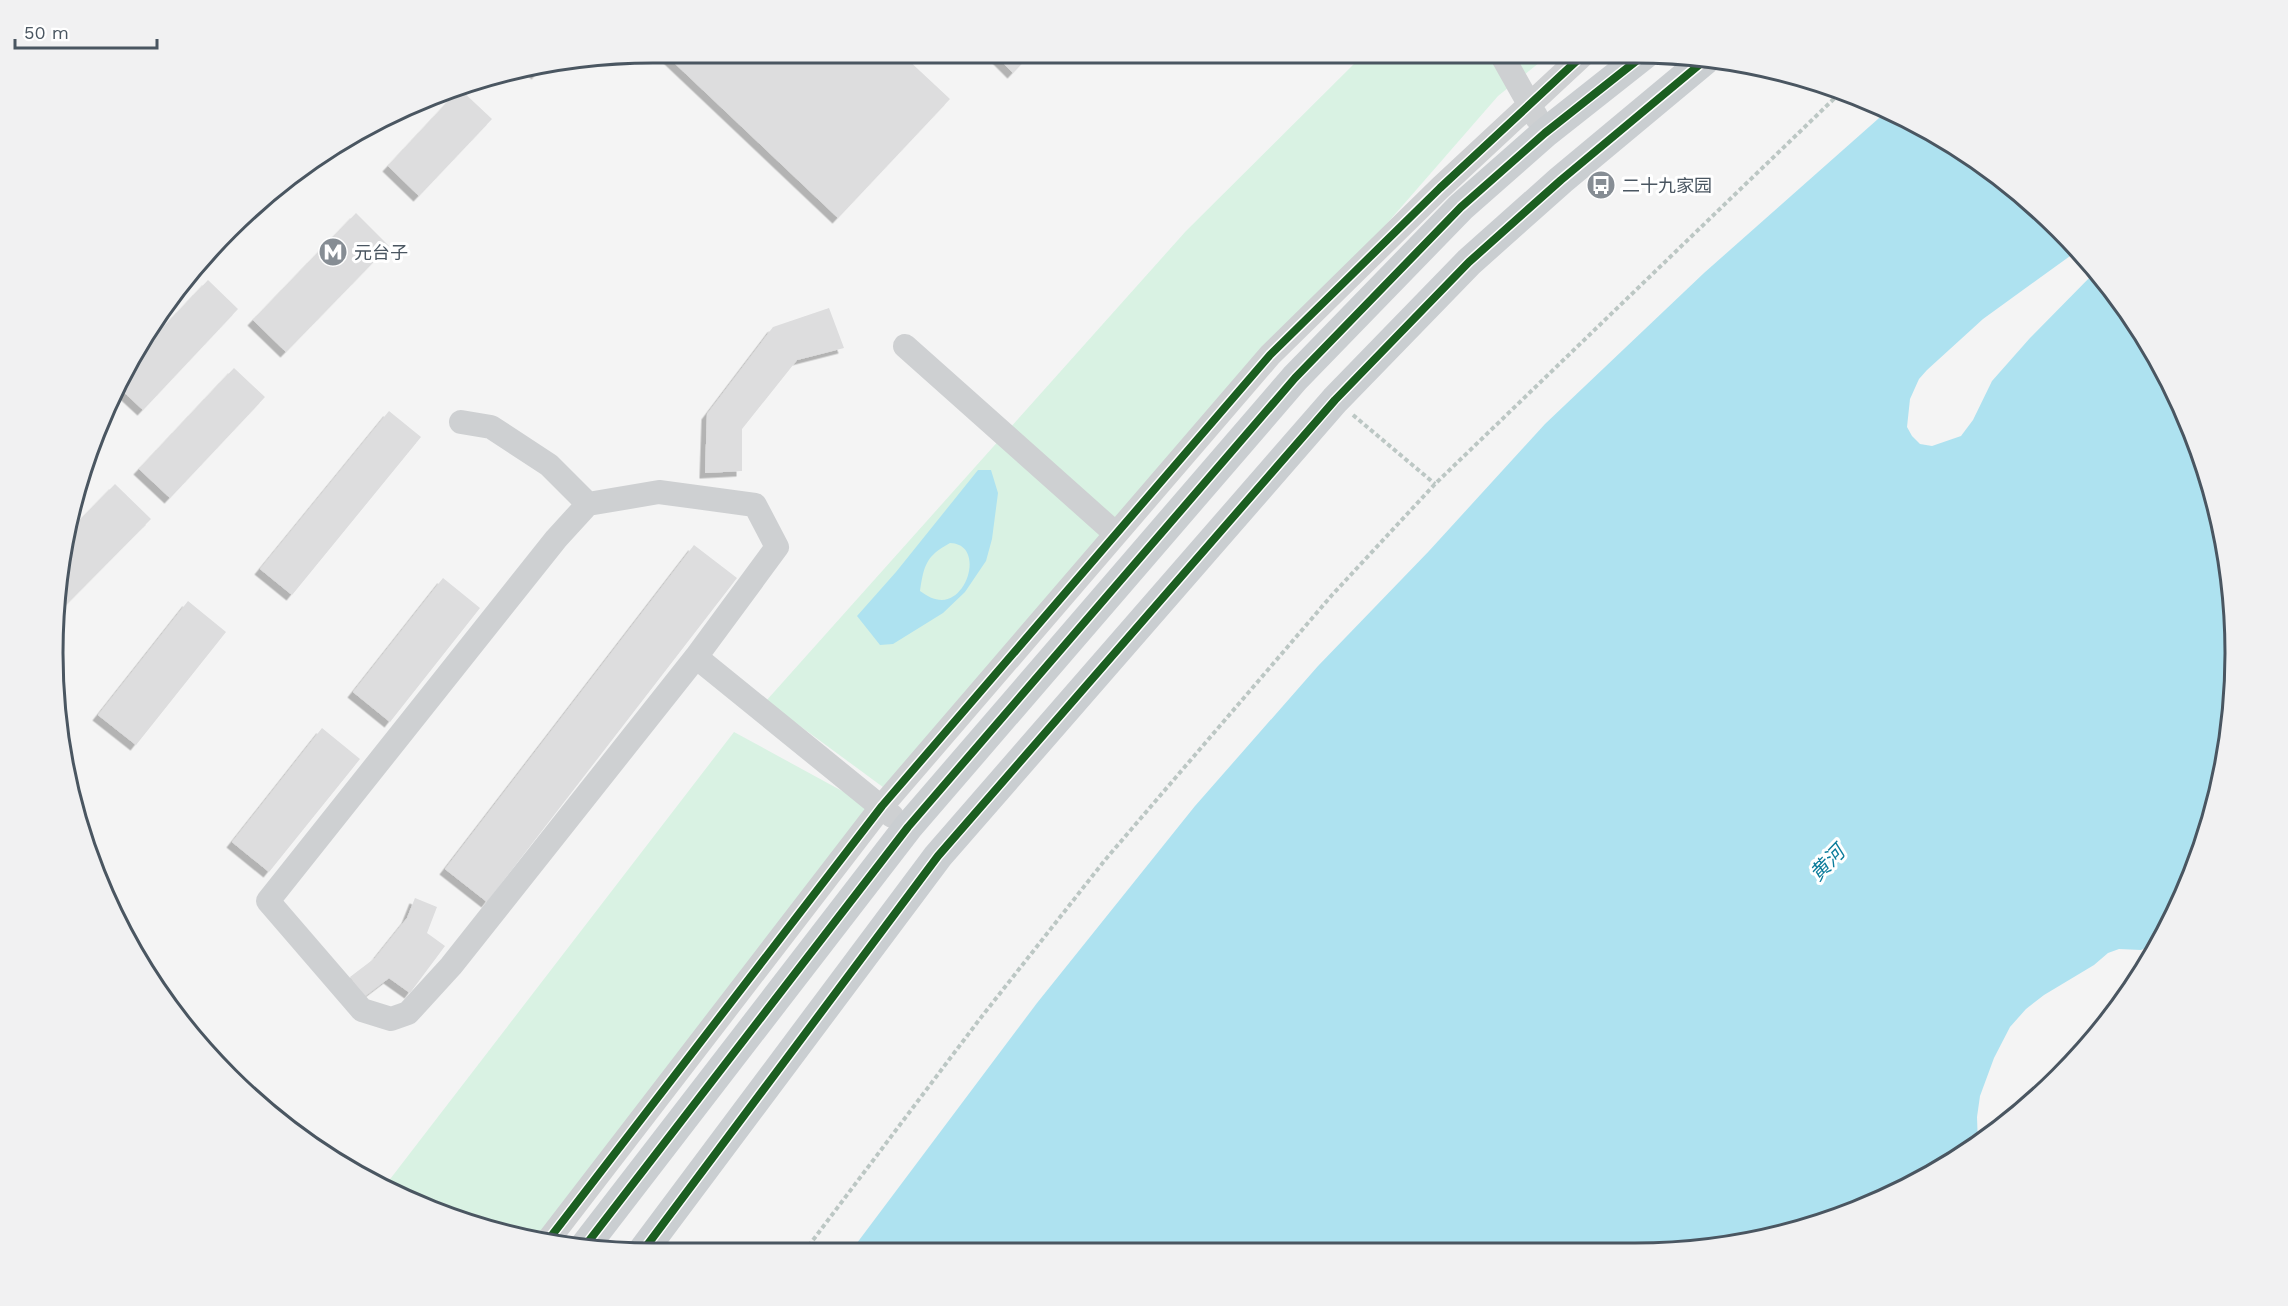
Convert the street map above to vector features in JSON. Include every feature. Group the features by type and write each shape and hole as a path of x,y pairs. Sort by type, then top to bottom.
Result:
{"main road":[{"path":"590,1239 908,826 1294,378 1461,207 1545,133 1634,63"},
{"path":"649,1243 938,856 1335,400 1469,262 1561,180 1697,66"}],"street":[{"path":"1506,63 1545,133"},
{"path":"553,1234 880,808 1270,355 1440,188 1574,63"},
{"path":"905,346 1116,534"},
{"path":"462,422 491,427 549,465 588,504"},
{"path":"659,492 755,504 777,547 696,657 451,966 408,1013 391,1019 362,1010 268,901 556,539 588,504 659,492"},
{"path":"696,657 880,808 908,826"}],"path":[{"path":"811,1243 979,1020 1105,860 1332,595 1435,484 1835,98"},
{"path":"1335,400 1435,484"}],"green space":[{"path":"1355,63 1539,63 1498,96 891,793 766,701 1186,231"},
{"path":"734,732 877,810 547,1233 463,1212 389,1180"}],"water":[{"name":"黄河","path":"1880,117 1963,162 2024,209 2071,255 1983,319 1919,379 1910,399 1907,427 1920,444 1932,446 1961,436 1973,420 1992,381 2030,338 2090,277 2126,325 2164,392 2194,463 2214,538 2224,614 2224,692 2214,768 2194,843 2180,879 2146,948 2141,950 2119,949 2108,953 2094,965 2044,995 2026,1009 2010,1027 1994,1058 1980,1096 1978,1133 1963,1144 1896,1182 1861,1198 1825,1212 1750,1232 1674,1242 1635,1243 857,1243 1037,1003 1195,806 1318,666 1429,551 1545,424 1704,273"},
{"path":"978,470 991,470 998,493 992,539 986,561 965,592 943,613 893,644 880,645 857,616 896,572","holes":["950,543 961,546 967,552 970,561 969,572 959,591 951,598 942,600 920,591 923,574 931,557"]}],"building":[{"path":"674,63 911,63 950,99 838,218"},
{"path":"1003,63 1022,63 1013,73"},
{"path":"465,93 492,119 419,196 388,166 451,99"},
{"path":"356,213 389,246 286,352 253,320"},
{"path":"208,280 238,309 143,410 124,392 156,336"},
{"path":"829,308 844,348 797,360 742,429 742,471 705,473 707,414 773,327"},
{"path":"234,368 265,397 170,498 139,469"},
{"path":"389,411 421,437 292,595 260,569"},
{"path":"115,484 151,519 65,606 68,576 78,522"},
{"path":"694,545 737,578 487,902 445,869"},
{"path":"443,578 480,608 390,722 353,692"},
{"path":"188,601 226,632 136,745 98,715"},
{"path":"322,728 360,759 269,872 232,842"},
{"path":"415,898 437,907 427,933 445,946 410,993 389,978 364,997 350,977 375,958 407,918"}],"cycle path":[{"path":"553,1234 882,806 1270,355 1440,188 1574,63"},
{"path":"590,1239 908,827 1295,378 1461,207 1545,133 1634,63"},
{"path":"649,1243 938,856 1335,400 1469,262 1561,180 1697,66"}],"place":[{"name":"二十九家园","path":"1601,185"},
{"name":"元台子","path":"333,252"}]}
